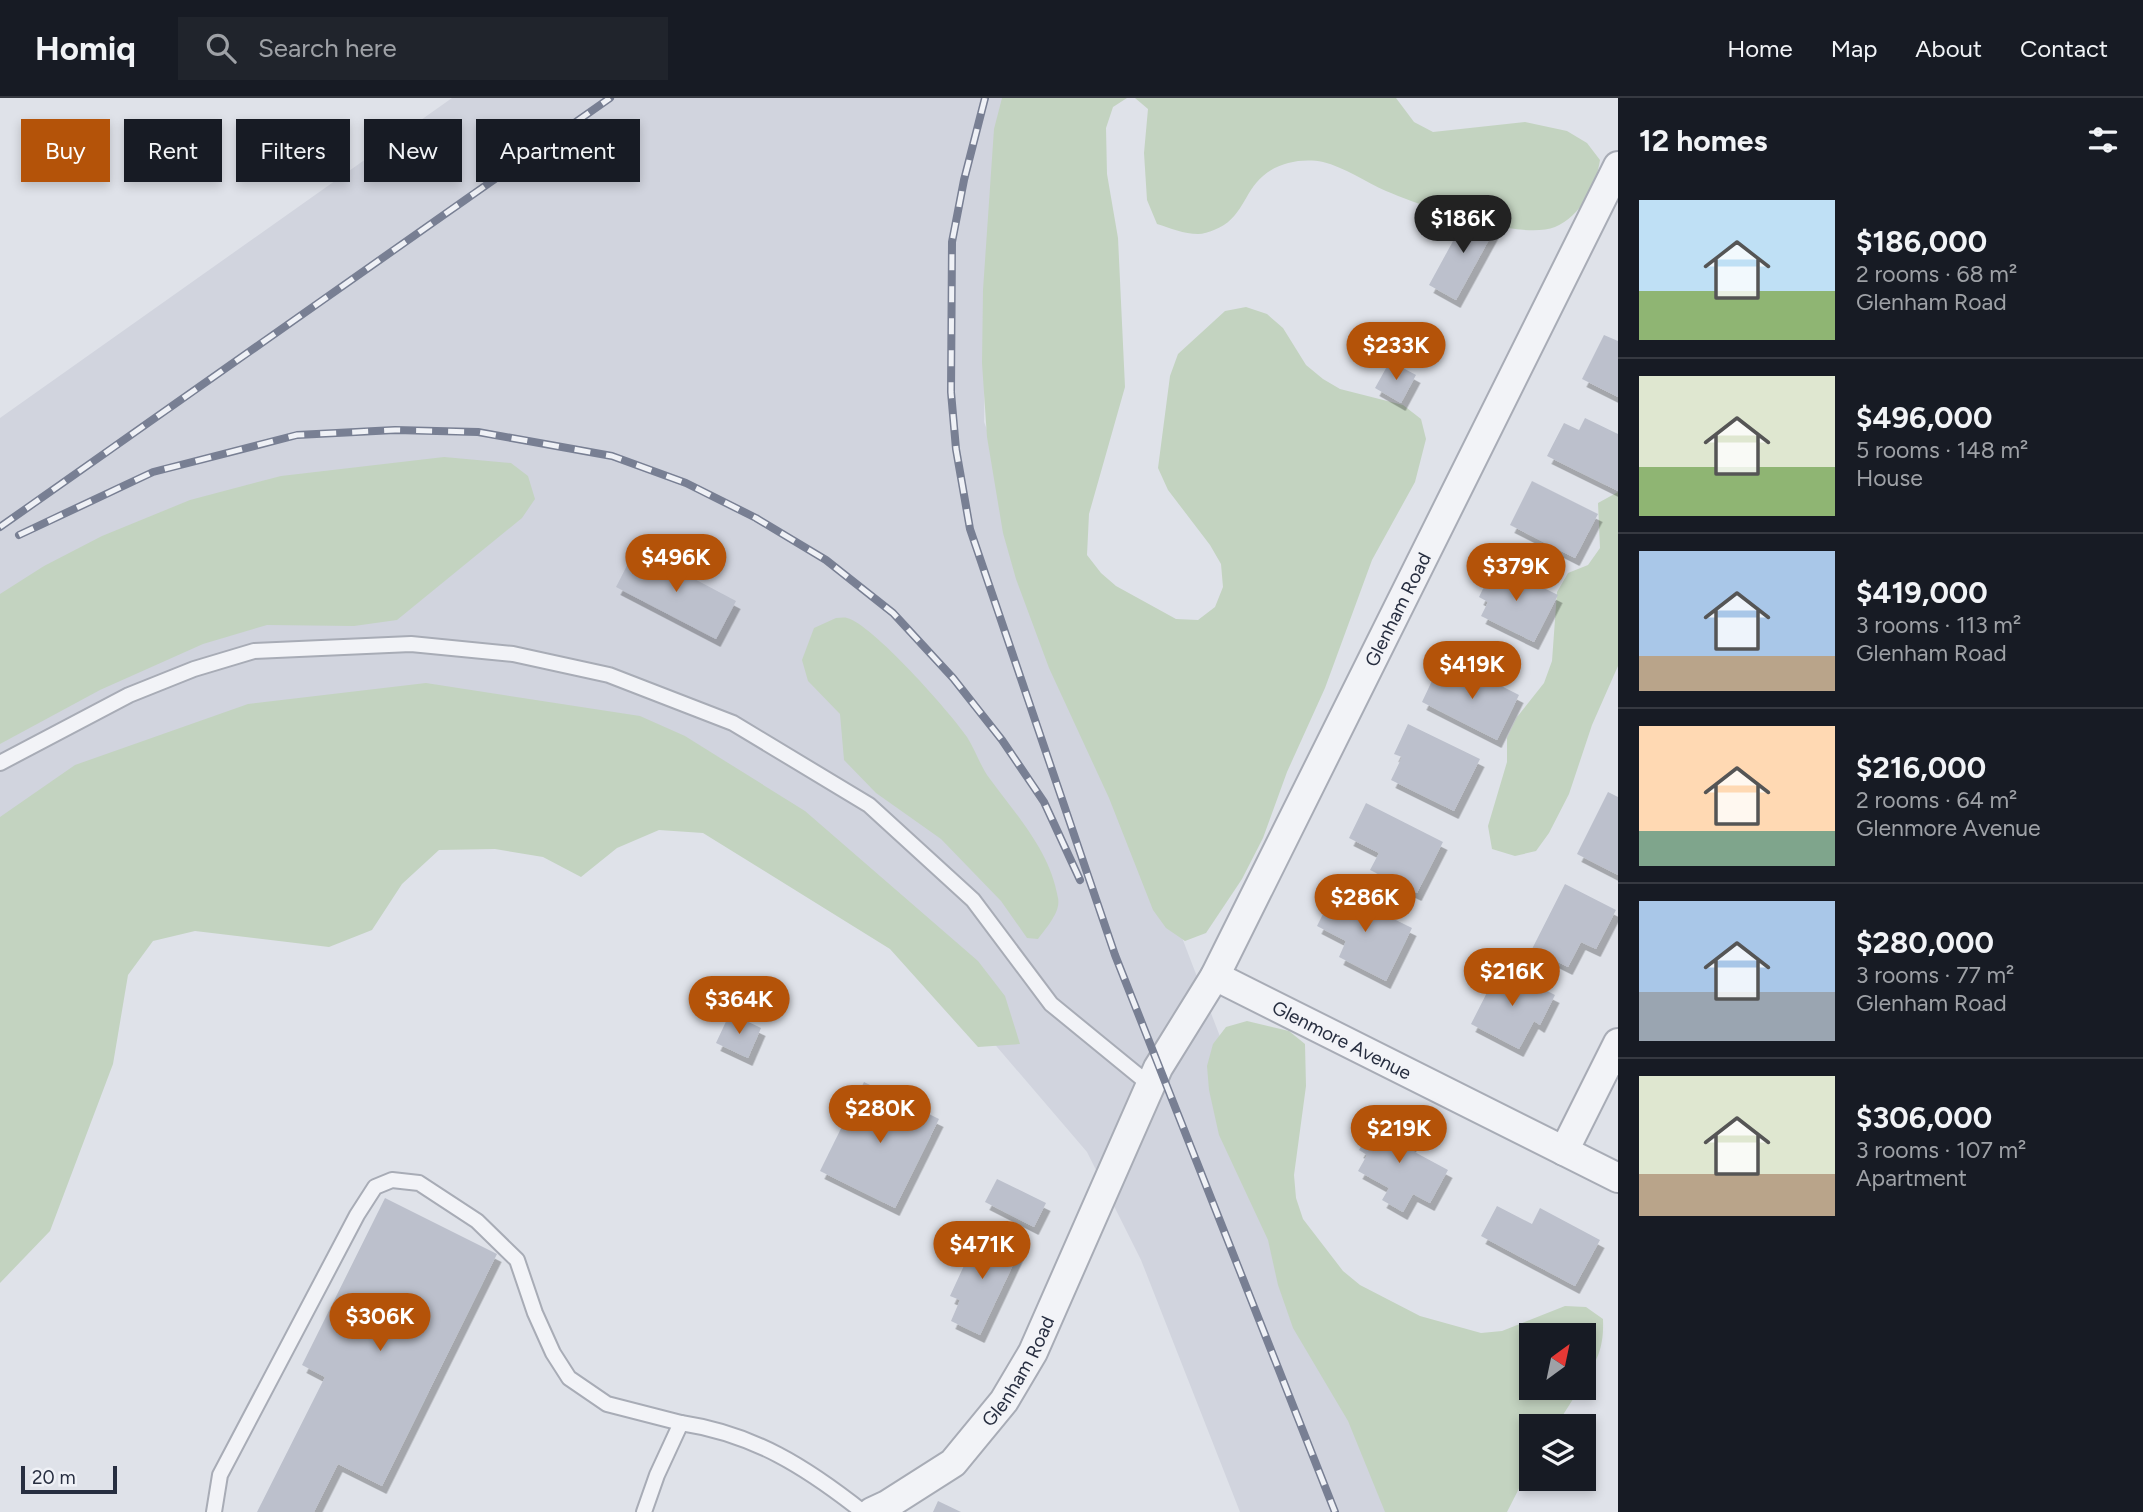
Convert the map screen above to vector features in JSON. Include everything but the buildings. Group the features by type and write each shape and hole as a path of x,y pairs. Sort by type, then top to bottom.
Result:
{"street":[{"name":"Glenham Road","path":"872,1512 887,1506 953,1463 1004,1401 1033,1352 1154,1076 1215,976 1618,166"},
{"name":"Glenmore Avenue","path":"1215,976 1618,1178"},
{"path":"1564,1151 1618,1043"}],"lane":[{"path":"0,763 129,695 194,668 254,650 411,644 513,654 609,676 733,723 869,805 973,900 1051,1004 1154,1076"},
{"path":"214,1512 220,1475 351,1227 375,1187 392,1180 419,1183 477,1221 517,1260 544,1333 569,1378 607,1404 708,1427 771,1450 820,1478 863,1512"},
{"path":"644,1512 662,1463 681,1423"}],"shaded area":[{"path":"452,98 1015,98 986,259 984,422 1272,1172 1408,1512 1240,1512 1141,1260 1087,1152 890,922 569,742 0,903 0,418 333,182 350,182 350,170 364,160 364,182 462,182 462,119 422,119"}],"green space":[{"path":"1002,98 1127,98 1113,107 1106,128 1107,174 1118,238 1125,387 1089,514 1087,555 1116,586 1176,619 1198,620 1215,607 1223,587 1221,564 1210,545 1168,490 1158,468 1170,376 1178,354 1225,311 1246,307 1267,314 1283,328 1306,365 1323,379 1340,389 1403,405 1421,419 1426,439 1415,482 1372,560 1325,688 1287,772 1263,838 1242,879 1206,933 1185,941 1166,928 1153,910 1109,798 1049,668 1016,579 1003,533 987,437 982,363 983,290 994,129"},
{"path":"1135,98 1396,98 1414,122 1433,132 1525,122 1567,131 1587,143 1600,160 1591,190 1580,208 1555,227 1539,230 1495,226 1445,213 1386,191 1331,164 1307,161 1291,162 1269,171 1256,183 1237,213 1224,225 1202,234 1193,234 1157,224 1147,200 1144,153 1148,109"},
{"path":"444,457 511,463 528,476 535,499 522,518 397,620 354,626 267,625 203,644 100,690 0,744 0,594 44,566 102,536 190,500 281,476"},
{"path":"1618,492 1618,666 1592,725 1569,794 1549,833 1536,851 1515,856 1492,849 1488,826 1507,762 1507,738 1517,717 1544,683 1552,661 1557,592 1568,573 1588,565 1600,548 1598,503"},
{"path":"836,618 847,618 859,624 892,652 929,690 967,737 987,774 1040,849 1054,881 1058,903 1049,925 1038,939 1027,938 1001,901 941,839 876,793 844,760 840,714 808,681 802,660 814,628"},
{"path":"426,683 640,716 685,736 805,811 978,961 1005,996 1020,1044 978,1047 890,949 703,833 659,830 617,848 581,877 543,857 495,849 439,850 402,884 372,930 329,947 195,931 153,941 128,975 113,1064 50,1231 0,1283 0,817 75,765 248,704"},
{"path":"1247,1021 1289,1031 1305,1044 1306,1086 1294,1175 1296,1198 1303,1219 1343,1271 1360,1285 1420,1316 1481,1333 1502,1331 1519,1324 1519,1400 1572,1400 1564,1414 1519,1414 1519,1488 1507,1512 1385,1512 1348,1421 1293,1328 1278,1285 1268,1240 1219,1135 1209,1090 1207,1066 1213,1044 1226,1027"},
{"path":"1565,1306 1586,1307 1603,1319 1596,1359 1596,1323 1522,1323"}],"railway":[{"path":"0,527 610,98"},
{"path":"985,98 964,180 952,242 951,392 956,449 970,529 1115,955 1335,1512"},
{"path":"19,535 153,472 297,435 395,430 478,432 612,456 686,483 756,518 826,560 893,613 953,678 1002,740 1044,802 1080,880"}]}
